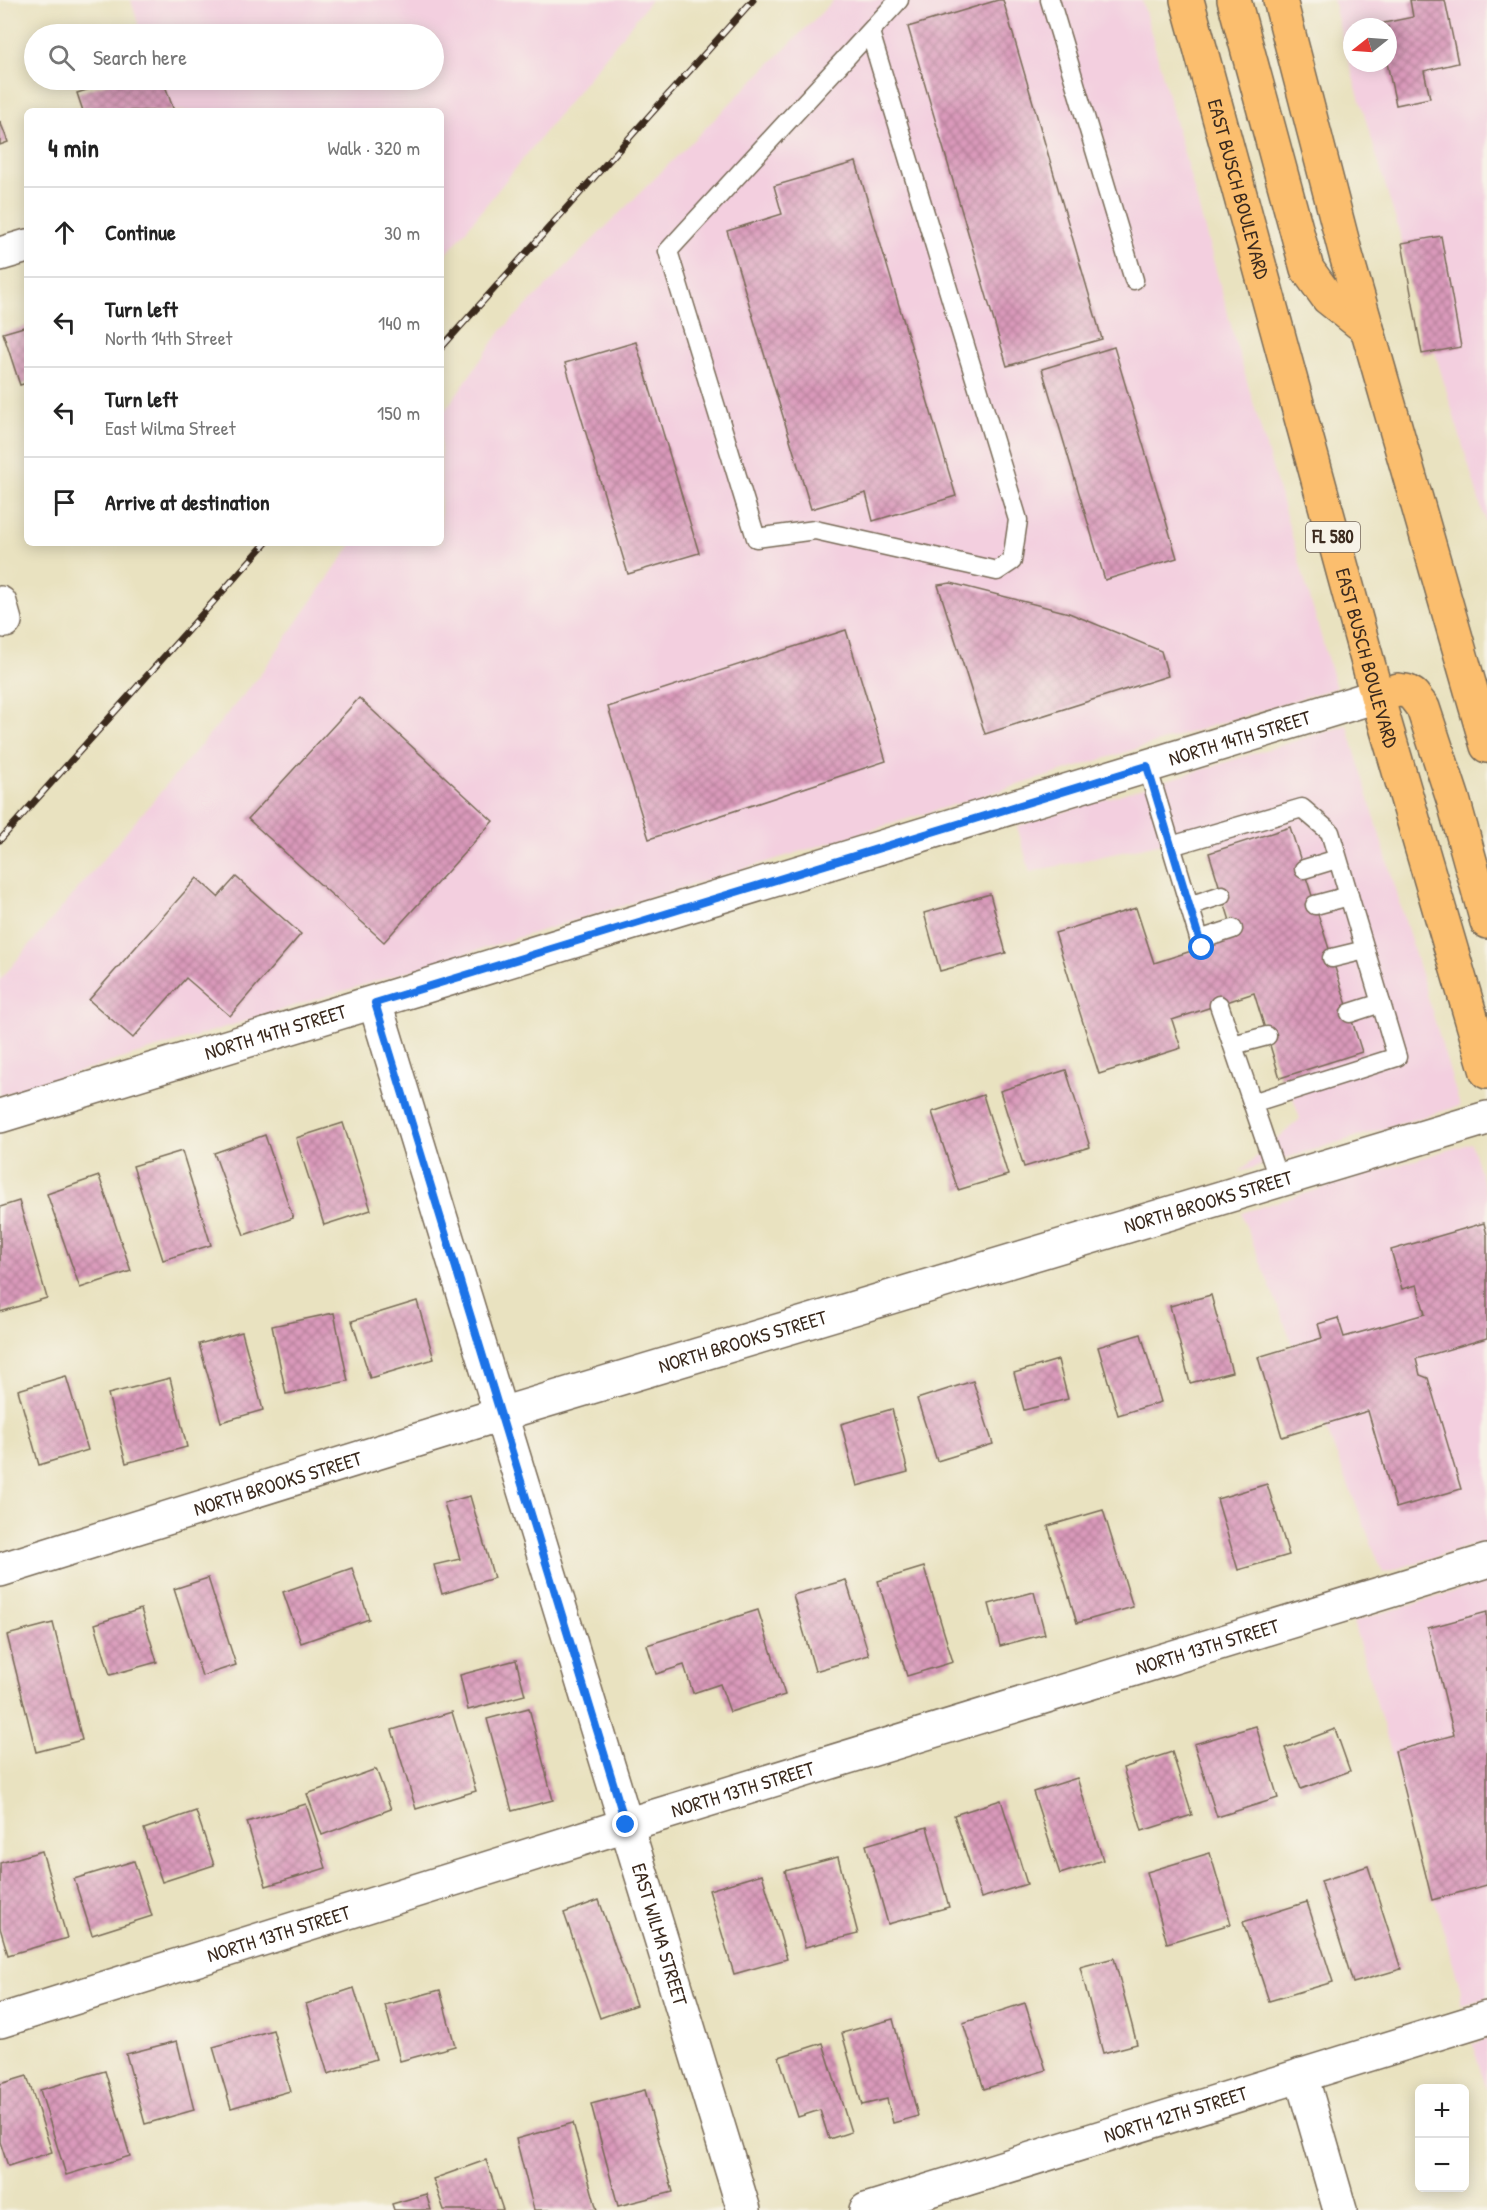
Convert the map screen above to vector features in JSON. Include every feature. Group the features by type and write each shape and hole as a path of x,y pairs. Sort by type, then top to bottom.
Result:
{"main road":[{"name":"EAST BUSCH BOULEVARD","path":"1187,0 1377,696 1487,1072"},
{"path":"1234,0 1307,269 1328,298 1367,329"},
{"path":"1280,0 1346,255 1487,746"},
{"path":"1377,696 1398,690 1406,691 1413,695 1423,708 1453,799 1487,922"}],"street":[{"path":"0,254 24,247"},
{"name":"NORTH 14TH STREET","path":"0,1116 1377,696"},
{"name":"EAST WILMA STREET","path":"375,1003 744,2210"},
{"name":"NORTH BROOKS STREET","path":"0,1570 501,1414 1487,1118"},
{"name":"NORTH 13TH STREET","path":"0,2022 626,1825 1487,1561"},
{"name":"NORTH 12TH STREET","path":"866,2210 1487,2018"},
{"path":"1301,2075 1340,2210"}],"lane":[{"path":"870,32 1018,520 1012,561 997,571 815,530 756,538 668,251 899,0"},
{"path":"1050,0 1134,280"},
{"path":"1147,766 1200,944 1233,929"},
{"path":"1171,846 1302,808 1330,832 1397,1057 1252,1103"},
{"path":"1304,869 1337,859"},
{"path":"1189,906 1222,895"},
{"path":"1315,905 1349,896"},
{"path":"1332,958 1365,950"},
{"path":"1350,1013 1381,1003"},
{"path":"1219,1005 1279,1180"},
{"path":"1233,1045 1267,1036"}],"shaded area":[{"path":"131,0 651,0 444,257 444,108 161,108 157,90 444,90 444,24 138,24"},
{"path":"834,0 1142,0 1235,340 1336,688 0,1096 0,980 257,679 351,546 444,546 444,412 501,331"},
{"path":"1333,0 1487,0 1487,527 1352,72 1397,72 1397,18 1343,18 1343,42"},
{"path":"1347,725 1460,1106 1239,1172 1300,1119 1209,833 1030,872 1017,826"},
{"path":"1471,1143 1487,1196 1487,1541 1383,1573 1241,1213"},
{"path":"1487,1582 1487,1998 1461,2006 1461,1991 1353,1622"},
{"path":"1487,2039 1487,2090 1472,2044"}],"building":[{"path":"1003,0 1102,339 1007,366 908,27"},
{"path":"1410,0 1445,0 1458,63 1424,71 1430,98 1396,105 1389,72 1397,72 1397,20 1413,17"},
{"path":"86,90 167,90 173,108 82,108 77,93"},
{"path":"0,121 8,142 0,145"},
{"path":"856,162 956,496 873,521 866,493 811,509 727,231 782,214 774,186"},
{"path":"1441,236 1461,347 1422,354 1402,243"},
{"path":"24,327 24,384 20,385 3,333"},
{"path":"636,342 699,553 628,574 565,363"},
{"path":"1114,347 1177,558 1105,580 1042,369"},
{"path":"951,583 1069,613 1161,651 1168,676 985,734 938,585"},
{"path":"846,630 886,761 649,839 608,707"},
{"path":"359,698 493,821 384,942 248,819"},
{"path":"1290,827 1362,1052 1280,1078 1254,993 1172,1020 1181,1048 1099,1074 1055,933 1136,908 1154,963 1235,937 1209,853"},
{"path":"236,877 301,934 230,1016 186,978 133,1038 89,1000 197,878 218,897"},
{"path":"990,894 1006,953 940,971 924,913"},
{"path":"1066,1070 1090,1147 1024,1167 1000,1091"},
{"path":"983,1095 1008,1175 958,1190 932,1112"},
{"path":"343,1123 371,1210 324,1225 296,1138"},
{"path":"265,1135 293,1218 244,1235 214,1153"},
{"path":"182,1151 211,1245 163,1260 133,1166"},
{"path":"99,1176 131,1271 80,1288 47,1194"},
{"path":"19,1201 47,1298 0,1312 0,1207"},
{"path":"1484,1223 1487,1235 1487,1338 1416,1359 1420,1375 1428,1378 1461,1489 1396,1508 1368,1411 1282,1437 1258,1357 1322,1338 1318,1324 1338,1318 1344,1337 1425,1314 1417,1285 1402,1289 1391,1250"},
{"path":"1211,1295 1232,1372 1190,1383 1170,1306"},
{"path":"417,1301 434,1359 370,1378 352,1321"},
{"path":"334,1313 348,1381 286,1394 272,1326"},
{"path":"242,1332 263,1410 221,1422 199,1344"},
{"path":"1141,1334 1161,1402 1118,1415 1098,1347"},
{"path":"1058,1360 1068,1399 1024,1410 1014,1373"},
{"path":"66,1376 88,1450 39,1465 18,1390"},
{"path":"170,1378 187,1447 126,1463 108,1394"},
{"path":"973,1381 993,1444 937,1461 917,1399"},
{"path":"892,1409 908,1472 857,1486 841,1424"},
{"path":"1267,1484 1289,1555 1238,1570 1217,1499"},
{"path":"470,1496 494,1578 442,1594 434,1565 460,1559 444,1503"},
{"path":"1103,1510 1133,1607 1077,1623 1048,1526"},
{"path":"924,1567 953,1662 907,1676 878,1581"},
{"path":"352,1568 369,1619 301,1643 283,1592"},
{"path":"208,1578 236,1665 202,1676 174,1589"},
{"path":"846,1580 869,1655 815,1671 793,1595"},
{"path":"1034,1592 1045,1634 1000,1646 989,1604"},
{"path":"141,1609 157,1662 110,1675 95,1624"},
{"path":"758,1610 785,1695 730,1712 720,1684 693,1693 684,1665 656,1674 647,1645"},
{"path":"1487,1612 1487,1885 1432,1900 1395,1751 1454,1735 1428,1628"},
{"path":"53,1623 82,1740 36,1752 7,1635"},
{"path":"516,1660 525,1695 468,1710 460,1675"},
{"path":"529,1708 553,1800 512,1811 487,1719"},
{"path":"452,1712 476,1791 416,1809 392,1730"},
{"path":"1256,1726 1278,1798 1217,1817 1194,1744"},
{"path":"1335,1729 1350,1771 1301,1789 1285,1748"},
{"path":"1172,1752 1192,1815 1142,1831 1123,1768"},
{"path":"376,1769 391,1809 322,1835 307,1794"},
{"path":"1077,1778 1103,1860 1060,1874 1033,1792"},
{"path":"1001,1800 1027,1884 981,1898 954,1815"},
{"path":"306,1804 326,1868 266,1886 247,1822"},
{"path":"196,1811 214,1865 162,1882 144,1829"},
{"path":"927,1827 949,1907 888,1924 866,1845"},
{"path":"42,1851 67,1938 8,1955 0,1928 0,1863"},
{"path":"1210,1853 1231,1924 1167,1943 1147,1872"},
{"path":"838,1857 858,1934 805,1947 785,1871"},
{"path":"134,1861 152,1916 92,1935 74,1879"},
{"path":"1368,1866 1401,1969 1353,1983 1321,1881"},
{"path":"762,1874 787,1959 734,1974 709,1890"},
{"path":"599,1900 636,2005 600,2018 564,1913"},
{"path":"1307,1902 1333,1982 1269,2001 1243,1922"},
{"path":"1114,1958 1137,2044 1103,2053 1080,1967"},
{"path":"354,1988 376,2059 328,2074 306,2004"},
{"path":"440,1990 455,2046 400,2061 385,2005"},
{"path":"1025,2003 1046,2070 984,2089 963,2023"},
{"path":"893,2019 918,2116 893,2123 887,2099 862,2105 842,2033"},
{"path":"273,2030 290,2091 231,2108 213,2047"},
{"path":"177,2041 194,2110 145,2124 126,2054"},
{"path":"823,2043 851,2132 829,2139 820,2110 798,2117 779,2057"},
{"path":"105,2071 130,2156 66,2175 40,2090"},
{"path":"27,2076 52,2152 8,2166 0,2142 0,2084"},
{"path":"645,2090 673,2192 618,2206 591,2104"},
{"path":"573,2123 597,2210 534,2210 516,2139"},
{"path":"486,2160 503,2210 444,2210 433,2179"},
{"path":"426,2194 431,2210 394,2210 392,2204"}],"railway":[{"path":"444,345 753,0"},
{"path":"0,840 263,546"}],"route":[{"path":"626,1825 375,1003 1147,766 1202,948"}]}
